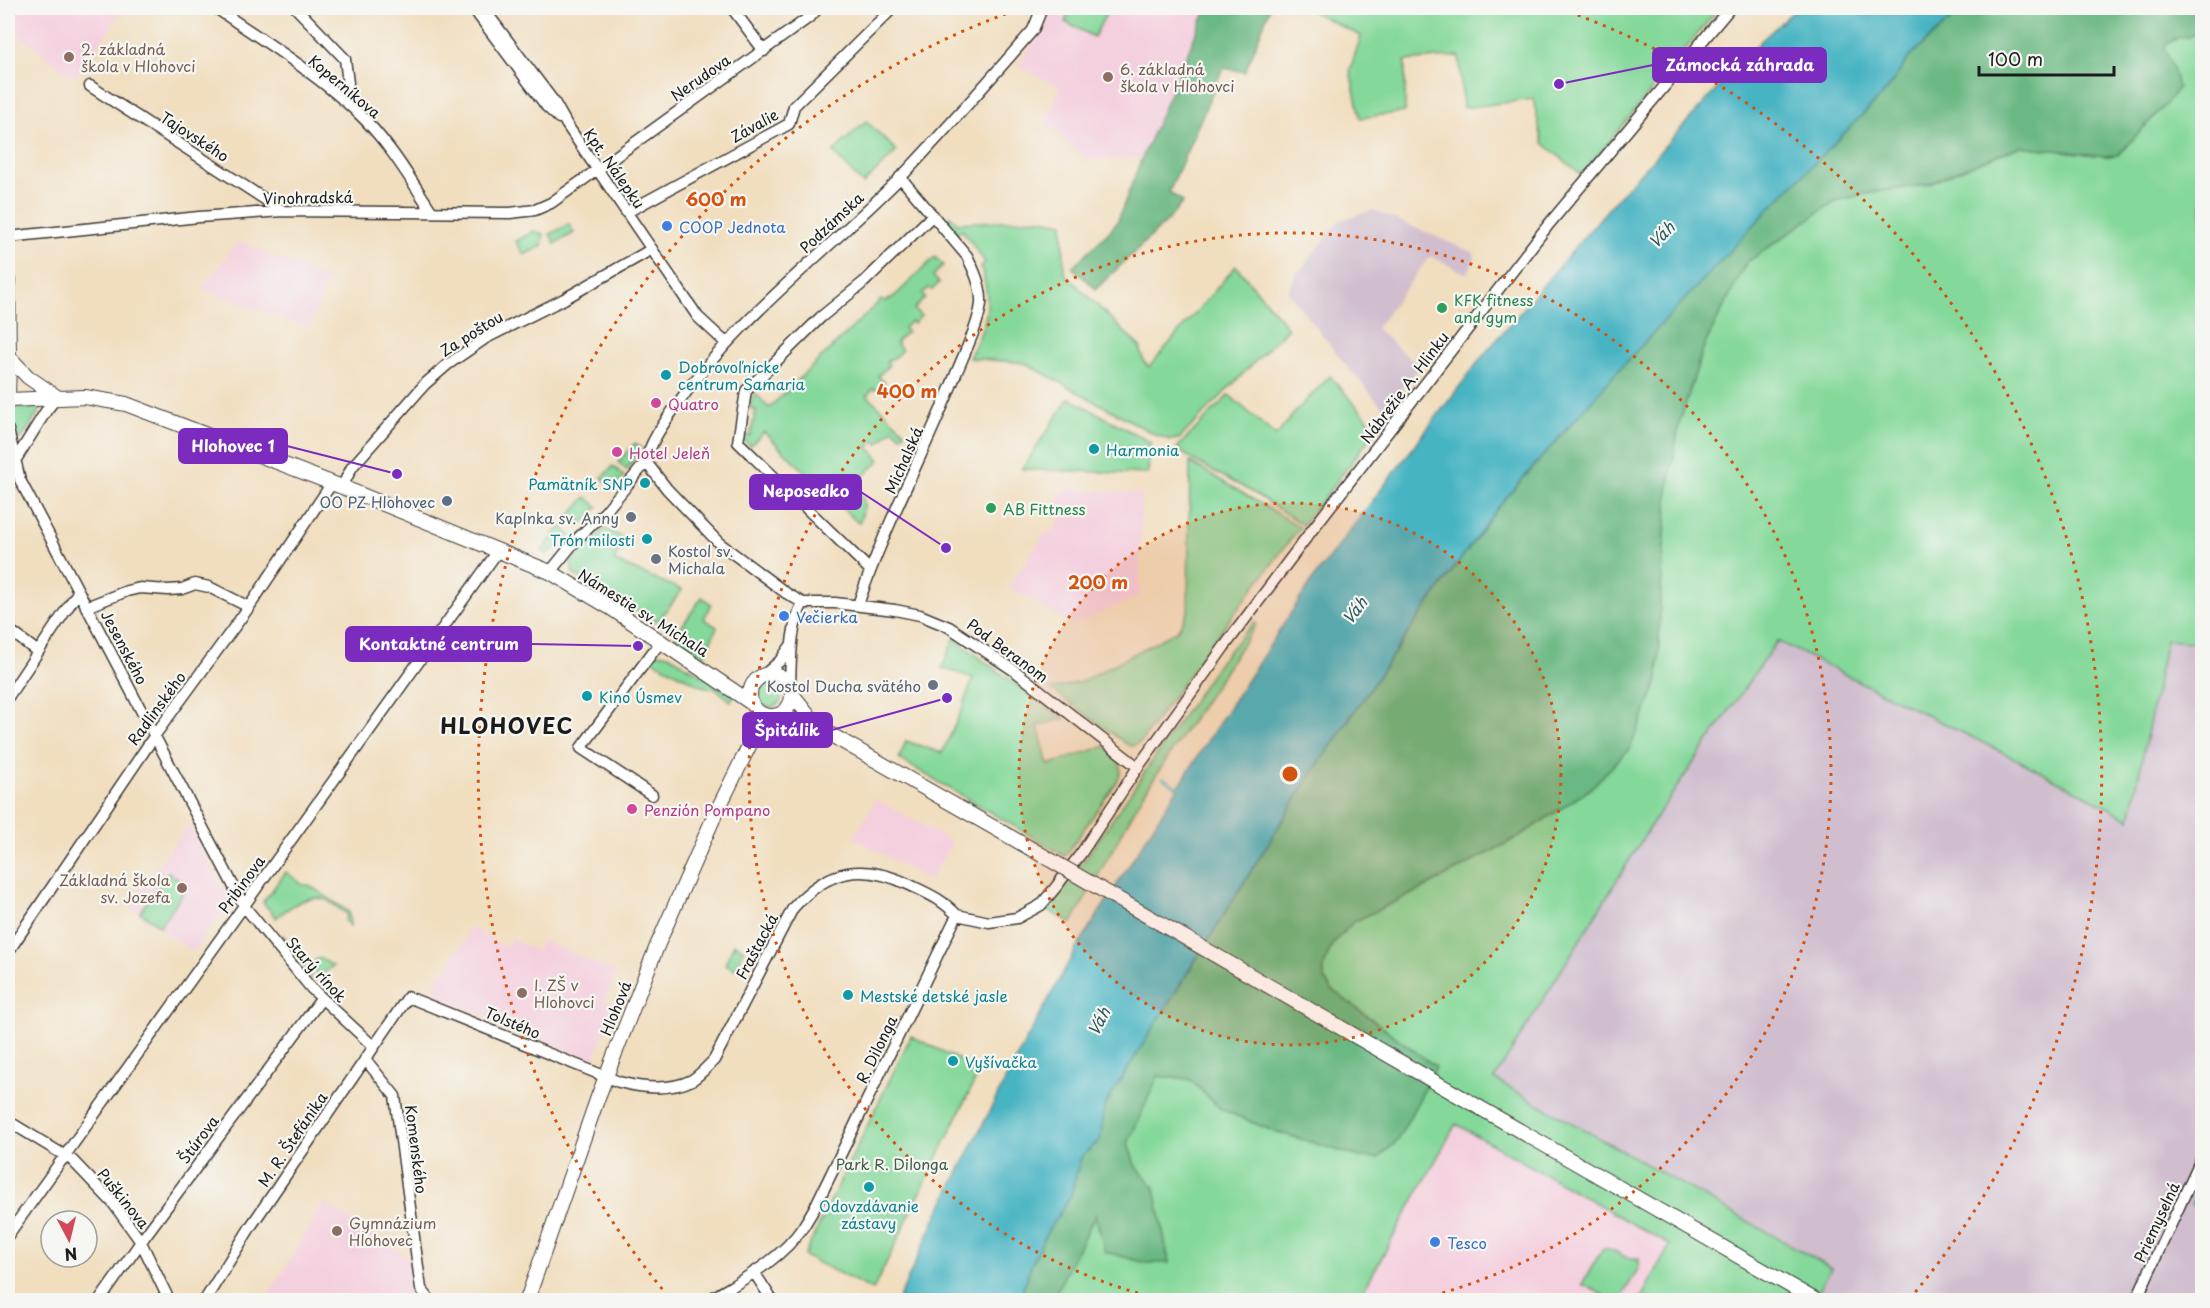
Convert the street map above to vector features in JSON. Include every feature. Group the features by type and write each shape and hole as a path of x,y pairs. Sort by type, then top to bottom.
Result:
{"main road":[{"path":"8,280 8,399"},
{"path":"8,358 28,377 57,397"},
{"name":"Námestie sv. Michala","path":"8,399 85,397 126,404 337,485 550,572 661,641 720,680 753,706"},
{"path":"720,680 736,682 776,674 782,677 819,728"},
{"path":"760,677 750,690 753,706 764,715 774,715 819,728 1815,1300"},
{"path":"774,715 789,706 791,690"},
{"name":"Hlohová","path":"753,706 754,736"},
{"name":"Hlohová","path":"527,1300 605,1077 661,936 713,819 754,736 774,715"}],"street":[{"name":"Koperníkova","path":"216,8 318,80 357,112 391,149 432,212"},
{"path":"296,8 345,60 348,83 343,100"},
{"path":"473,8 547,107 567,125"},
{"name":"Kpt. Nálepku","path":"483,8 554,102 567,125 698,317 726,343"},
{"path":"732,8 764,51"},
{"name":"Nerudova","path":"597,168 764,51 811,16 818,8"},
{"name":"Závalie","path":"627,212 789,124 794,106 893,8"},
{"name":"Podzámska","path":"646,462 664,424 688,389 726,343 900,177 1033,30 1042,8"},
{"name":"Nábrežie A. Hlinku","path":"957,915 989,921 1017,918 1041,904 1082,852 1138,767 1275,579 1539,237 1730,8"},
{"name":"Tajovského","path":"90,86 283,211"},
{"name":"Vinohradská","path":"8,237 199,217 283,211 510,213 535,210 551,203 597,168"},
{"name":"Michalská","path":"858,605 870,570 965,352 981,302 975,270 967,256 900,177"},
{"path":"870,570 738,442 746,391 820,317 864,282 933,215"},
{"name":"Za poštou","path":"337,485 425,384 447,364 486,338 564,299 652,249"},
{"path":"8,472 57,397"},
{"name":"Jesenského","path":"8,430 20,480 244,906"},
{"path":"646,462 667,489 719,543 803,603 798,612 792,644 791,690"},
{"name":"Námestie sv. Michala","path":"550,572 576,540 605,512 646,462"},
{"name":"Radlinského","path":"8,952 155,735 337,485"},
{"name":"Pribinova","path":"8,1234 63,1154 244,906 505,554"},
{"path":"86,607 140,588 182,589 195,584 209,587 249,607"},
{"path":"8,697 78,592"},
{"name":"Pod Beranom","path":"803,603 895,609 920,615 963,635 1015,671 1138,767"},
{"path":"8,630 38,652"},
{"path":"652,795 581,748 661,641"},
{"path":"760,677 780,661 792,644"},
{"name":"Fraštacká","path":"605,1077 623,1083 651,1087 684,1083 699,1075 714,1060 793,908 811,890 830,879 860,871 890,876 941,900 957,915"},
{"name":"Starý rínok","path":"244,906 311,988 374,1047"},
{"name":"R. Dilonga","path":"709,1300 754,1272 787,1246 802,1228 817,1203 957,915"},
{"name":"Tolstého","path":"408,997 605,1077"},
{"name":"M. R. Štefánika","path":"205,1300 251,1226 408,997"},
{"name":"Štúrova","path":"100,1300 322,998"},
{"name":"Komenského","path":"365,1059 395,1096 421,1289 430,1300"},
{"name":"Puškinova","path":"8,1120 72,1160 113,1203 141,1242 169,1300"},
{"name":"Priemyselná","path":"2136,1300 2202,1156"},
{"path":"754,1272 772,1300"}],"shaded area":[{"name":"2. základná škola v Hlohovci","path":"8,8 124,8 75,78 15,33 8,37"},
{"name":"6. základná škola v Hlohovci","path":"1051,8 1207,8 1142,158 1086,160 1046,122 1060,88 1018,66 1048,17"},
{"path":"1374,210 1474,253 1475,258 1467,274 1430,256 1376,328 1419,367 1384,409 1288,292 1294,278 1340,220"},
{"path":"238,241 328,280 308,328 202,289"},
{"path":"1065,489 1141,493 1140,595 1074,625 1008,587 1047,531 1052,533 1062,516 1053,510"},
{"path":"2166,639 2202,643 2202,1181 2191,1205 2202,1211 2202,1300 1814,1300 1831,1269 1494,1080 1653,822 1777,641 2130,818"},
{"path":"876,799 952,842 930,881 854,838"},
{"name":"Základná škola sv. Jozefa","path":"189,824 230,901 193,952 128,906"},
{"name":"I. ZŠ v Hlohovci","path":"472,927 506,948 511,939 537,951 542,940 616,972 605,1000 616,1005 593,1061 436,996 434,982 448,966"},
{"path":"1456,1124 1671,1245 1640,1300 1358,1300"},
{"name":"Gymnázium Hlohovec","path":"324,1202 411,1260 416,1292 413,1300 266,1300"}],"green space":[{"path":"1072,8 1109,8 1094,37 1065,22"},
{"path":"1207,8 1270,8 1245,72 1223,68 1169,192 1183,202 1170,218 1096,289 1072,267 1117,222"},
{"path":"1305,8 1719,8 1582,175 1543,143 1533,99 1463,108 1459,56 1405,61 1405,112 1360,118 1350,70 1361,36"},
{"path":"1964,8 2202,8 2202,34 2179,37 2166,44 2164,48 2173,68 2178,88 2167,103 2118,155 2105,156 2021,146 1929,184 1835,201 1746,263 1704,346 1679,424 1668,491 1660,604 1658,680 1630,748 1589,790 1518,837 1420,890 1353,922 1331,946 1324,966 1324,979 1331,989 1436,1067 1397,1141 1378,1158 1360,1157 1268,1129 1221,1109 1189,1079 1158,1076 1128,1143 1135,1165 1155,1188 1169,1263 1146,1263 1105,1252 1095,1215 1052,1300 1020,1300 1031,1265 1047,1232 1070,1197 1081,1157 1100,1140 1105,1105 1311,775 1414,624 1499,506 1615,374 1770,208 1886,91 1911,55"},
{"path":"2202,34 2202,103 2197,110 2202,113 2202,643 2166,640 2130,819 2022,762 1777,641 1653,822 1494,1079 1831,1268 1814,1300 1640,1300 1670,1245 1456,1124 1358,1300 1052,1300 1095,1214 1169,1263 1155,1188 1135,1165 1128,1143 1158,1076 1189,1079 1221,1109 1268,1129 1360,1157 1380,1157 1397,1141 1436,1067 1331,989 1324,979 1324,966 1331,946 1353,922 1420,890 1518,837 1589,790 1630,748 1658,680 1660,604 1668,491 1679,424 1704,346 1746,263 1835,201 1929,184 2021,146 2105,156 2118,155 2173,68 2164,49 2166,44 2179,37"},
{"path":"866,121 897,151 863,184 833,152"},
{"path":"950,216 958,223 1041,219 1063,223 1064,273 1140,347 1144,362 1149,367 1236,266 1288,328 1179,439 1171,440 1156,435 1025,363 969,358 986,314 987,293 981,267 985,262 962,230 958,233 947,221"},
{"path":"569,224 574,233 555,244 550,234"},
{"path":"534,231 544,234 542,246 524,255 516,241"},
{"path":"935,257 943,265 933,276 939,283 932,290 929,288 922,294 925,298 914,309 921,316 913,324 911,321 904,328 907,332 896,342 902,350 886,362 889,365 878,376 885,383 877,390 874,388 867,395 905,432 901,436 893,429 878,444 874,440 868,447 880,460 861,478 857,475 850,481 864,501 859,524 764,432 750,446 743,439 743,435 750,436 756,410 749,408 755,393 769,408 881,300 885,302 896,295"},
{"path":"1330,376 1377,429 1303,525 1252,492 1191,459 1177,448 1229,395 1276,436 1296,411"},
{"path":"1069,398 1150,442 1148,474 1022,469"},
{"path":"42,407 22,438 17,438 10,414 16,408"},
{"path":"635,443 641,448 627,470 618,462"},
{"path":"1190,462 1300,527 1214,640 1141,742 1132,746 1051,689 1081,682 1177,631 1188,612"},
{"path":"613,466 624,476 614,488 602,478"},
{"path":"586,497 598,507 579,527 568,518"},
{"path":"561,526 571,536 547,554 542,551"},
{"path":"605,529 624,538 614,561 682,590 659,620 654,621 573,574 571,563 581,550"},
{"path":"702,597 711,604 704,619 717,627 704,656 675,636"},
{"path":"1254,622 1256,624 1143,795 1071,924 1045,908 1086,858 1221,660"},
{"path":"954,639 1064,719 1038,726 1048,765 1105,746 1119,762 1121,771 1117,782 1065,856 899,759 906,741 942,753 963,707 973,678 942,668"},
{"path":"658,653 669,655 734,695 731,701 716,689 701,686 652,660"},
{"path":"770,683 779,686 782,695 779,704 770,707 761,704 758,695 761,686"},
{"path":"168,872 188,886 160,926 140,912"},
{"path":"286,872 303,885 309,885 349,912 350,926 345,921 347,914 329,901 319,898 299,902 276,918 263,902"},
{"path":"283,935 308,959 311,978 281,942"},
{"path":"734,944 744,949 735,969 725,964"},
{"path":"321,958 333,966 316,978 315,960"},
{"name":"Park R. Dilonga","path":"911,1036 980,1070 873,1290 804,1256"},
{"path":"2202,1181 2202,1211 2191,1205"},
{"path":"1603,1248 1630,1259 1639,1259 1639,1267 1620,1300 1613,1300 1582,1284"}],"water":[{"name":"Váh","path":"1797,8 1964,8 1911,55 1886,91 1770,208 1615,374 1499,506 1414,624 1311,775 1105,1105 1100,1140 1081,1157 1070,1197 1047,1232 1031,1265 1020,1300 898,1300 939,1211 1018,1055 1075,951 1313,579 1482,357 1619,196 1762,40"}],"waterway":[{"path":"1163,778 1177,787"}],"place":[{"name":"2. základná škola v Hlohovci","path":"69,57"},
{"name":"6. základná škola v Hlohovci","path":"1108,77"},
{"name":"Zámocká záhrada","path":"1559,84"},
{"name":"COOP Jednota","path":"667,226"},
{"name":"KFK fitness and gym","path":"1442,308"},
{"name":"Dobrovoľnícke centrum Samaria","path":"666,375"},
{"name":"Quatro","path":"656,403"},
{"name":"Harmonia","path":"1094,449"},
{"name":"Hotel Jeleň","path":"617,452"},
{"name":"Hlohovec 1","path":"397,474"},
{"name":"Pamätník SNP","path":"645,483"},
{"name":"OO PZ Hlohovec","path":"447,501"},
{"name":"AB Fittness","path":"991,508"},
{"name":"Kaplnka sv. Anny","path":"631,517"},
{"name":"Trón milosti","path":"647,539"},
{"name":"Neposedko","path":"946,548"},
{"name":"Kostol sv. Michala","path":"656,559"},
{"name":"Večierka","path":"784,616"},
{"name":"Kontaktné centrum","path":"638,646"},
{"name":"Kostol Ducha svätého","path":"933,685"},
{"name":"Kino Úsmev","path":"587,696"},
{"name":"Špitálik","path":"947,698"},
{"name":"Penzión Pompano","path":"632,809"},
{"name":"Základná škola sv. Jozefa","path":"182,888"},
{"name":"I. ZŠ v Hlohovci","path":"522,993"},
{"name":"Mestské detské jasle","path":"848,995"},
{"name":"Vyšívačka","path":"953,1061"},
{"name":"Odovzdávanie zástavy","path":"869,1187"},
{"name":"Gymnázium Hlohovec","path":"337,1231"},
{"name":"Tesco","path":"1435,1242"}],"district":[{"name":"HLOHOVEC","path":"507,725"}]}
